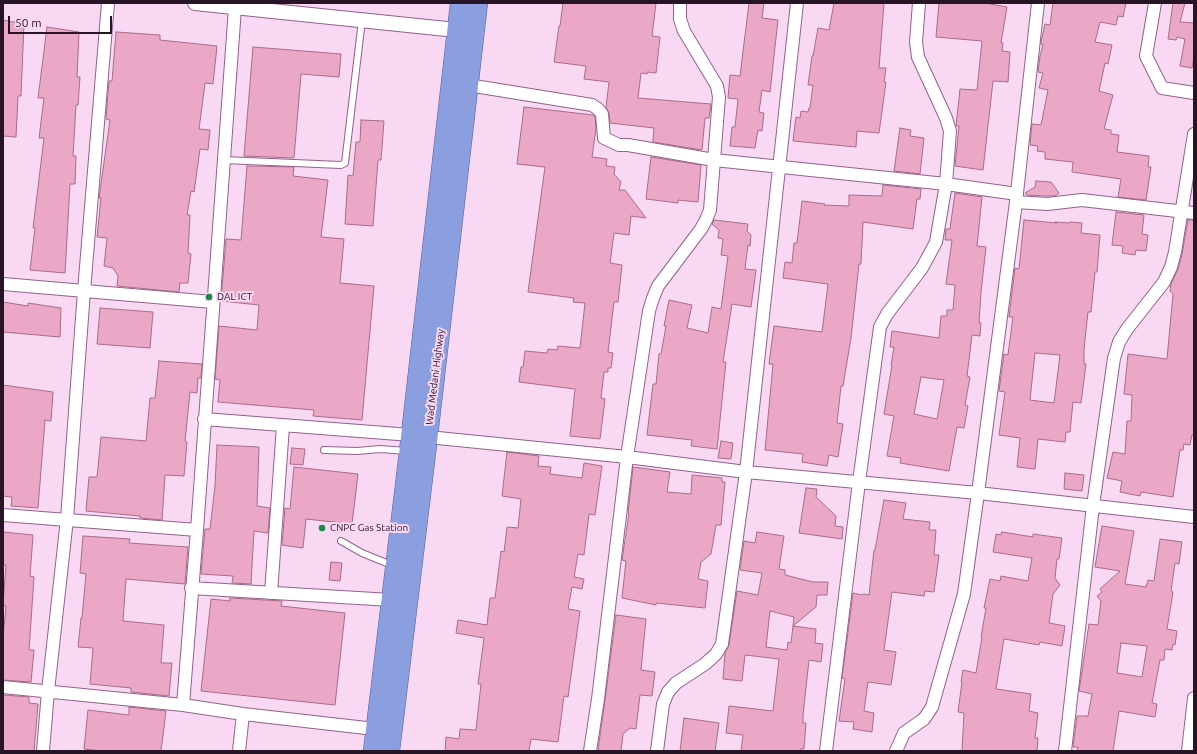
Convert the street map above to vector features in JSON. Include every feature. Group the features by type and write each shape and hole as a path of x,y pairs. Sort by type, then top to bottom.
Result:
{"highway":[{"name":"Wad Medani Highway","path":"373,751 395,566 416,441 468,85 465,30 460,3"},
{"name":"Wad Medani Highway","path":"390,751 416,441 465,30 478,3"}],"street":[{"path":"43,751 48,691 67,519 108,3"},
{"path":"195,3 235,8 263,7 362,20 465,30"},
{"path":"590,751 598,699 627,457 649,311 658,286 706,220 710,210 719,97 718,86 684,30 680,19 680,3"},
{"path":"657,751 663,704 668,692 676,684 705,664 716,654 722,644 746,472 797,3"},
{"path":"826,751 859,482 880,327 886,314 922,268 936,242 946,184 950,130 918,57 916,42 919,3"},
{"path":"896,751 904,733 924,719 932,707 964,594 1016,198 1038,3"},
{"path":"1155,3 1146,56 1162,88 1194,93"},
{"path":"183,705 235,8"},
{"path":"468,85 592,105 602,114 604,138 619,145 628,145 714,160 946,184 1047,204 1082,200 1194,213"},
{"path":"1065,751 1093,506 1114,358 1119,342 1127,329 1164,282 1171,267 1175,252 1194,134"},
{"path":"3,284 213,302"},
{"path":"204,419 416,441 627,457 746,472 978,494 1194,518"},
{"path":"271,593 283,426"},
{"path":"3,515 197,530"},
{"path":"192,588 391,600"},
{"path":"3,687 183,705 243,714 375,729"},
{"path":"1188,751 1194,698"},
{"path":"239,751 243,714"}],"lane":[{"path":"224,160 341,165 345,163 362,20"},
{"path":"324,450 357,451 380,449 416,441"},
{"path":"341,541 395,566"}],"building":[{"path":"563,3 656,3 652,36 660,37 656,73 641,73 638,98 711,104 709,118 705,118 702,150 653,142 654,128 610,123 609,113 606,107 609,82 584,79 586,66 554,62"},
{"path":"749,3 764,3 762,18 778,20 770,92 762,90 759,112 764,113 762,131 758,130 755,148 730,146 732,127 735,127 738,99 728,98 730,75 740,76"},
{"path":"834,3 884,3 879,68 886,68 884,82 886,82 879,133 857,131 856,147 793,141 796,117 800,118 801,111 808,112 810,108 813,85 808,85 818,28 829,30"},
{"path":"939,3 985,3 1007,7 1001,43 1003,43 1002,51 1010,52 1008,82 993,81 983,170 955,166 959,126 956,126 960,89 977,90 982,41 936,37"},
{"path":"1053,3 1126,3 1123,17 1118,16 1116,25 1100,22 1095,42 1112,45 1108,64 1105,63 1099,91 1113,95 1104,129 1111,130 1111,134 1119,135 1117,152 1149,156 1148,167 1151,167 1146,200 1118,197 1121,179 1072,172 1073,162 1045,159 1045,152 1037,151 1038,146 1030,145 1032,124 1041,125 1048,90 1039,88 1043,73 1038,72 1043,45 1041,42 1045,24 1050,25"},
{"path":"1173,3 1185,3 1180,22 1194,23 1194,57 1192,68 1180,66 1185,39 1177,37 1176,40 1168,39"},
{"path":"3,20 24,24 21,96 18,96 16,137 3,136"},
{"path":"47,27 79,32 77,77 80,77 78,105 76,105 73,156 76,156 75,184 70,184 65,273 30,270 35,228 33,228 44,138 39,138 44,98 38,98"},
{"path":"116,32 160,35 160,40 217,46 213,84 205,83 199,129 210,130 208,150 200,149 194,192 191,191 187,215 190,215 188,253 191,254 188,283 180,283 179,292 117,286 118,276 113,268 104,266 107,238 97,237 101,198 99,198 110,120 106,119 109,81 112,81"},
{"path":"253,47 341,54 339,77 301,74 294,158 244,156"},
{"path":"524,107 593,115 595,117 596,128 592,157 607,159 606,166 615,167 614,174 621,182 619,190 625,190 646,218 631,216 629,235 614,233 610,263 622,265 618,302 614,302 608,352 613,353 611,368 608,368 608,372 604,372 601,398 605,399 600,439 570,436 575,389 519,382 525,351 547,353 548,349 557,350 558,346 580,348 585,303 573,302 574,298 528,292 545,167 517,164"},
{"path":"361,120 384,121 381,160 378,160 373,226 345,224 348,175 353,176 356,142 360,142"},
{"path":"900,128 911,130 910,136 924,138 920,174 894,171"},
{"path":"651,157 701,165 698,202 678,200 678,203 646,199"},
{"path":"247,166 294,167 293,176 328,180 321,237 344,239 340,283 374,286 362,420 313,416 314,410 218,402 220,380 215,379 219,326 257,330 259,305 221,301 226,239 241,240"},
{"path":"1036,181 1051,182 1059,193 1055,196 1027,195 1025,193 1035,187"},
{"path":"883,185 921,189 920,199 917,199 913,229 863,222 861,264 859,264 851,338 843,386 841,386 837,423 843,424 838,457 829,455 827,466 802,462 803,454 765,450 773,364 769,364 774,326 822,332 828,284 783,278 785,262 792,263 794,243 797,243 802,201 825,204 824,205 849,206 849,195 882,196"},
{"path":"955,193 982,197 977,246 986,247 981,292 979,323 981,323 980,336 972,335 967,376 970,377 965,405 968,406 964,428 957,427 949,471 900,463 901,458 887,456 894,416 884,414 894,347 890,347 892,331 939,338 941,316 947,316 947,310 953,310 955,285 946,284 952,240 945,240 946,229 950,229","holes":["921,377 944,380 937,419 914,414"]},
{"path":"1116,212 1144,215 1142,234 1148,235 1146,251 1136,250 1135,255 1122,253 1123,246 1112,245"},
{"path":"714,220 748,224 747,231 751,235 750,246 748,245 745,269 756,270 751,307 732,304 723,362 726,362 717,449 691,446 692,440 647,435 653,384 656,384 659,354 661,354 669,300 692,305 687,328 708,333 712,307 721,309 728,256 721,255 723,239 718,238 719,230 712,224"},
{"path":"1024,220 1057,223 1055,222 1082,223 1081,233 1100,235 1097,272 1095,272 1091,312 1088,312 1084,349 1084,364 1086,364 1081,403 1073,402 1070,432 1066,432 1065,442 1038,439 1035,469 1017,467 1020,438 999,435 1005,392 999,391 1004,354 1008,355 1013,317 1009,317 1015,268 1019,269","holes":["1035,353 1060,355 1054,403 1030,400"]},
{"path":"1188,220 1194,220 1194,436 1192,435 1190,445 1184,444 1183,450 1180,450 1173,497 1141,492 1140,496 1120,492 1122,481 1107,478 1113,452 1125,454 1127,421 1131,421 1132,395 1124,394 1128,354 1167,359 1173,294 1170,291 1171,284 1178,269 1182,254"},
{"path":"3,302 28,306 28,303 61,308 60,337 3,332"},
{"path":"100,308 153,312 150,348 97,344"},
{"path":"159,361 202,364 201,378 198,378 197,393 190,392 185,441 187,442 184,476 165,475 162,520 140,518 140,516 86,511 89,477 97,477 101,437 146,441 150,398 155,398"},
{"path":"3,385 53,392 51,421 45,420 38,508 11,506 12,497 3,496"},
{"path":"721,441 733,443 731,459 718,458"},
{"path":"217,445 259,447 257,506 270,508 268,533 254,531 251,584 232,583 233,576 201,574 205,529 210,529 215,486"},
{"path":"292,448 305,449 303,465 290,464"},
{"path":"507,452 539,456 538,466 551,467 550,474 582,478 584,463 602,466 595,515 589,514 584,555 578,554 574,577 584,579 582,589 572,587 568,609 580,611 568,697 564,696 558,742 531,739 529,751 445,751 446,737 459,739 460,729 476,730 481,684 478,684 484,638 456,633 458,620 487,625 490,598 495,598 501,551 504,552 507,527 518,528 521,499 502,496"},
{"path":"294,467 358,474 352,524 306,519 303,548 282,545 285,508 290,509"},
{"path":"633,467 670,472 667,492 691,494 692,475 722,478 722,482 725,482 721,525 716,525 711,554 701,562 698,579 708,581 705,608 656,603 656,605 622,598 626,561 622,560 629,513"},
{"path":"1065,473 1084,475 1082,491 1064,489"},
{"path":"806,488 817,489 816,497 836,516 835,526 843,527 842,539 799,533"},
{"path":"884,500 906,503 903,519 930,522 929,530 936,530 934,555 939,555 934,592 925,591 924,596 892,592 884,650 896,652 891,685 868,682 864,711 874,713 872,732 853,729 854,722 839,721 845,679 842,678 853,593 869,595 874,550"},
{"path":"1102,526 1134,531 1125,584 1146,587 1148,580 1154,581 1160,539 1182,542 1179,564 1175,563 1171,591 1173,592 1167,629 1177,631 1175,645 1173,644 1172,650 1165,649 1164,660 1160,660 1152,703 1157,704 1155,717 1119,711 1113,751 1077,751 1078,747 1073,747 1077,716 1088,716 1092,694 1079,691 1089,624 1098,625 1101,601 1097,596 1102,592 1100,589 1120,571 1095,567","holes":["1121,643 1147,646 1142,677 1117,673"]},
{"path":"3,532 33,535 30,576 34,577 29,650 34,650 31,682 3,680 3,637 6,606 3,606 3,603 6,565 3,565"},
{"path":"757,532 784,536 779,569 785,570 785,575 813,582 828,582 827,595 817,595 816,607 793,626 816,629 815,643 823,644 821,662 809,660 803,715 803,723 806,723 804,749 800,749 800,751 741,751 743,735 726,733 729,706 773,711 779,659 745,655 742,681 723,679 725,653 729,645 737,591 758,595 762,573 740,570 744,541 755,543","holes":["770,611 794,617 791,643 788,642 787,650 766,647"]},
{"path":"1002,532 1033,537 1033,534 1062,538 1059,559 1057,559 1055,578 1060,585 1053,594 1049,623 1065,626 1062,646 1040,642 1039,645 1004,639 996,689 1031,694 1029,711 1038,713 1035,738 1038,738 1037,751 962,751 964,713 958,712 961,682 963,670 976,673 986,608 984,608 990,579 1000,581 1001,576 1028,581 1032,558 993,552 996,534 1001,535"},
{"path":"83,536 130,539 129,543 188,547 185,584 126,579 123,621 164,625 161,663 172,663 169,696 131,692 131,688 90,684 93,648 78,647 86,574 80,573"},
{"path":"331,562 342,563 340,581 329,580"},
{"path":"230,598 282,601 281,606 345,613 335,705 201,691 211,599 230,601"},
{"path":"616,615 646,619 641,670 655,672 652,696 640,695 636,729 630,728 623,734 621,751 603,751 598,750"},
{"path":"3,695 29,697 29,703 38,704 34,751 3,751"},
{"path":"129,707 166,711 161,751 101,751 84,749 88,710 129,715"},
{"path":"684,718 719,723 715,751 680,751"}],"place":[{"name":"DAL ICT","path":"209,297"},
{"name":"CNPC Gas Station","path":"322,528"}]}
